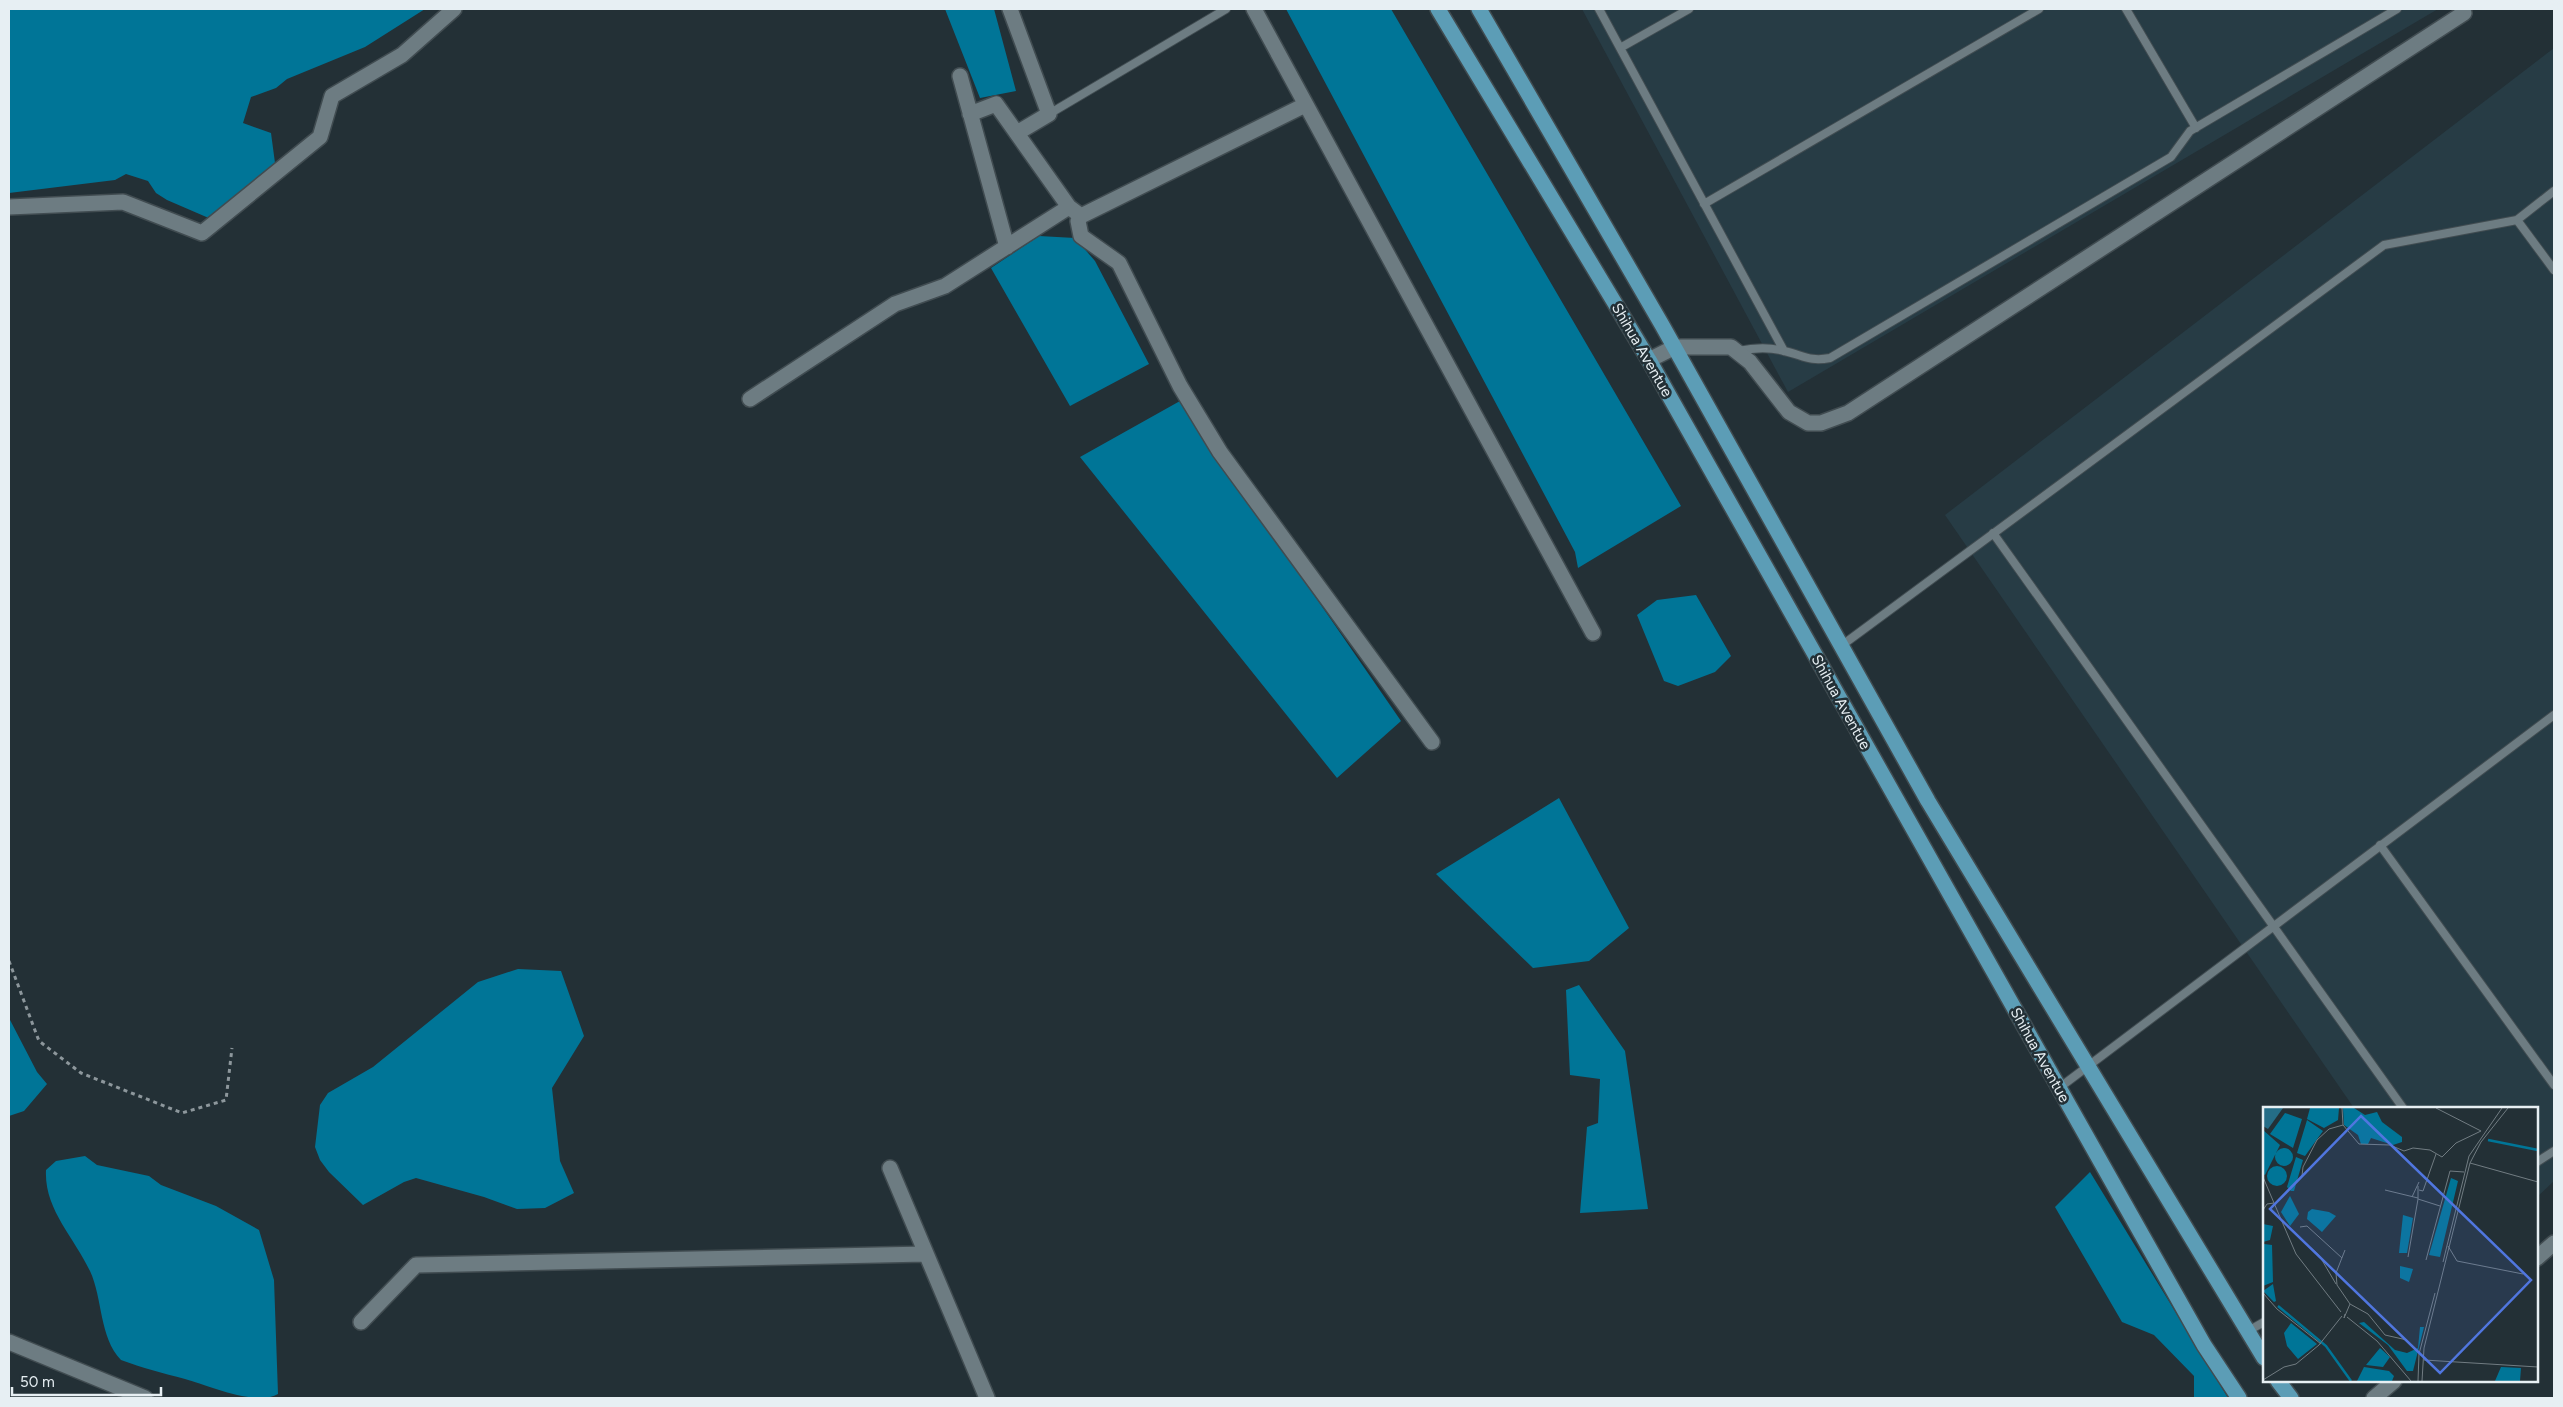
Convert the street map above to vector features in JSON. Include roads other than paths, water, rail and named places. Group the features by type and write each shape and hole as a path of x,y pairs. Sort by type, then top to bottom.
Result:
{"main road":[{"name":"Shihua Aventue","path":"1438,9 1649,360 2204,1345 2239,1398"},
{"name":"Shihua Aventue","path":"1479,9 1675,347 1928,801 2263,1356"},
{"path":"2279,1382 2291,1398"}],"street":[{"path":"9,207 123,202 202,233 320,137 332,96 402,55 454,9"},
{"path":"1010,9 1049,114 1017,133"},
{"path":"1254,9 1593,633"},
{"path":"1649,360 1675,347 1731,346 1750,362 1789,412 1808,424 1822,423 1848,413 2466,11"},
{"path":"960,76 1007,247"},
{"path":"970,114 996,104 1075,211 1081,236 1119,262 1180,386 1220,452 1432,742"},
{"path":"750,399 895,304 945,286 1007,247 1075,211 1305,105"},
{"path":"890,1168 987,1398"},
{"path":"2538,1257 2554,1243"},
{"path":"361,1322 416,1265 926,1254"},
{"path":"9,1342 145,1398"},
{"path":"2374,1398 2393,1382"}],"lane":[{"path":"1049,114 1226,9"},
{"path":"1599,9 1784,351"},
{"path":"1620,48 1689,9"},
{"path":"1704,204 2039,9"},
{"path":"2126,9 2196,128"},
{"path":"1737,351 1750,348 1784,351 1815,361 1830,358 2170,157 2190,131 2397,9"},
{"path":"1841,646 2384,245 2517,220 2554,191"},
{"path":"2517,220 2554,270"},
{"path":"1993,533 2402,1107"},
{"path":"2059,1088 2554,714"},
{"path":"2380,845 2554,1085"},
{"path":"2538,1161 2554,1151"},
{"path":"2248,1331 2263,1323"}],"water":[{"path":"9,9 425,9 365,47 287,79 276,88 251,97 243,123 271,133 275,163 271,176 211,219 167,200 156,193 148,181 126,174 115,180 9,193"},
{"path":"945,9 994,9 1016,91 980,98"},
{"path":"1286,9 1391,9 1681,506 1578,568 1575,552"},
{"path":"1039,236 1075,238 1095,261 1149,364 1070,406 991,268"},
{"path":"1180,401 1401,721 1337,778 1080,457"},
{"path":"1696,595 1731,656 1715,672 1678,686 1664,681 1637,615 1657,600"},
{"path":"1559,798 1629,928 1589,961 1533,968 1436,874"},
{"path":"518,969 561,971 584,1036 552,1088 560,1161 574,1193 545,1208 517,1209 484,1197 416,1178 404,1182 363,1205 329,1172 320,1160 315,1147 320,1105 328,1093 373,1067 478,982"},
{"path":"1579,985 1625,1051 1648,1209 1580,1213 1587,1127 1598,1123 1600,1079 1570,1075 1566,990"},
{"path":"9,1018 37,1072 47,1084 24,1111 9,1116"},
{"path":"85,1156 97,1165 149,1176 161,1185 216,1206 259,1230 274,1280 278,1394 258,1398 245,1397 121,1360 114,1351 105,1329 90,1271 55,1210 47,1184 46,1170 56,1161"},
{"path":"2090,1172 2228,1398 2194,1398 2194,1376 2154,1335 2122,1322 2055,1207"}]}
